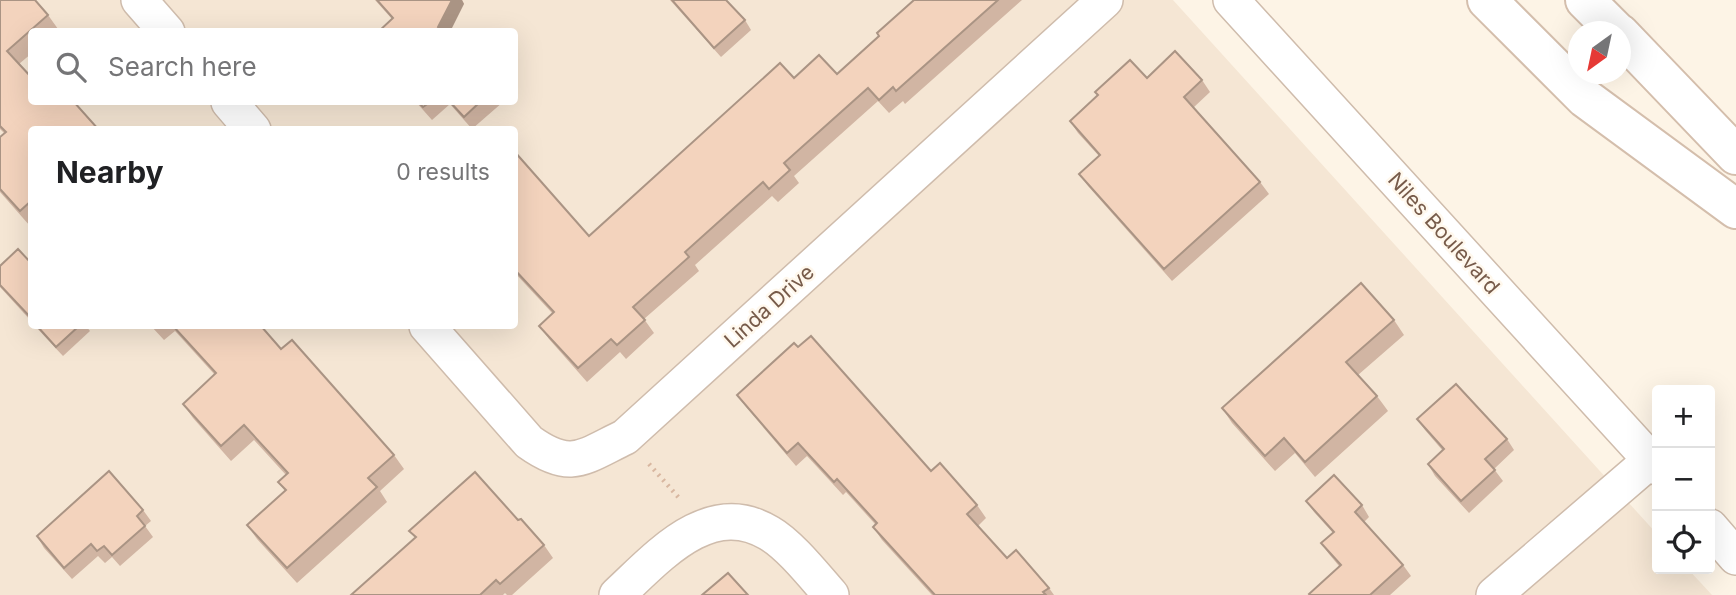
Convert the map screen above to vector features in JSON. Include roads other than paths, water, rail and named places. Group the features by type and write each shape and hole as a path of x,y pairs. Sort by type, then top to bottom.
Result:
{"main road":[{"path":"1488,0 1585,98 1736,209"},
{"path":"1585,0 1607,21"},
{"path":"1631,46 1736,155"}],"street":[{"path":"139,0 164,28"},
{"name":"Linda Drive","path":"430,329 529,442 550,457 578,460 625,437 1105,0"},
{"name":"Niles Boulevard","path":"1231,0 1652,461"},
{"path":"232,105 250,126"},
{"path":"1494,595 1652,465"},
{"path":"617,595 674,542 704,526 742,522 771,534 831,595"},
{"path":"1715,533 1736,557"}]}
